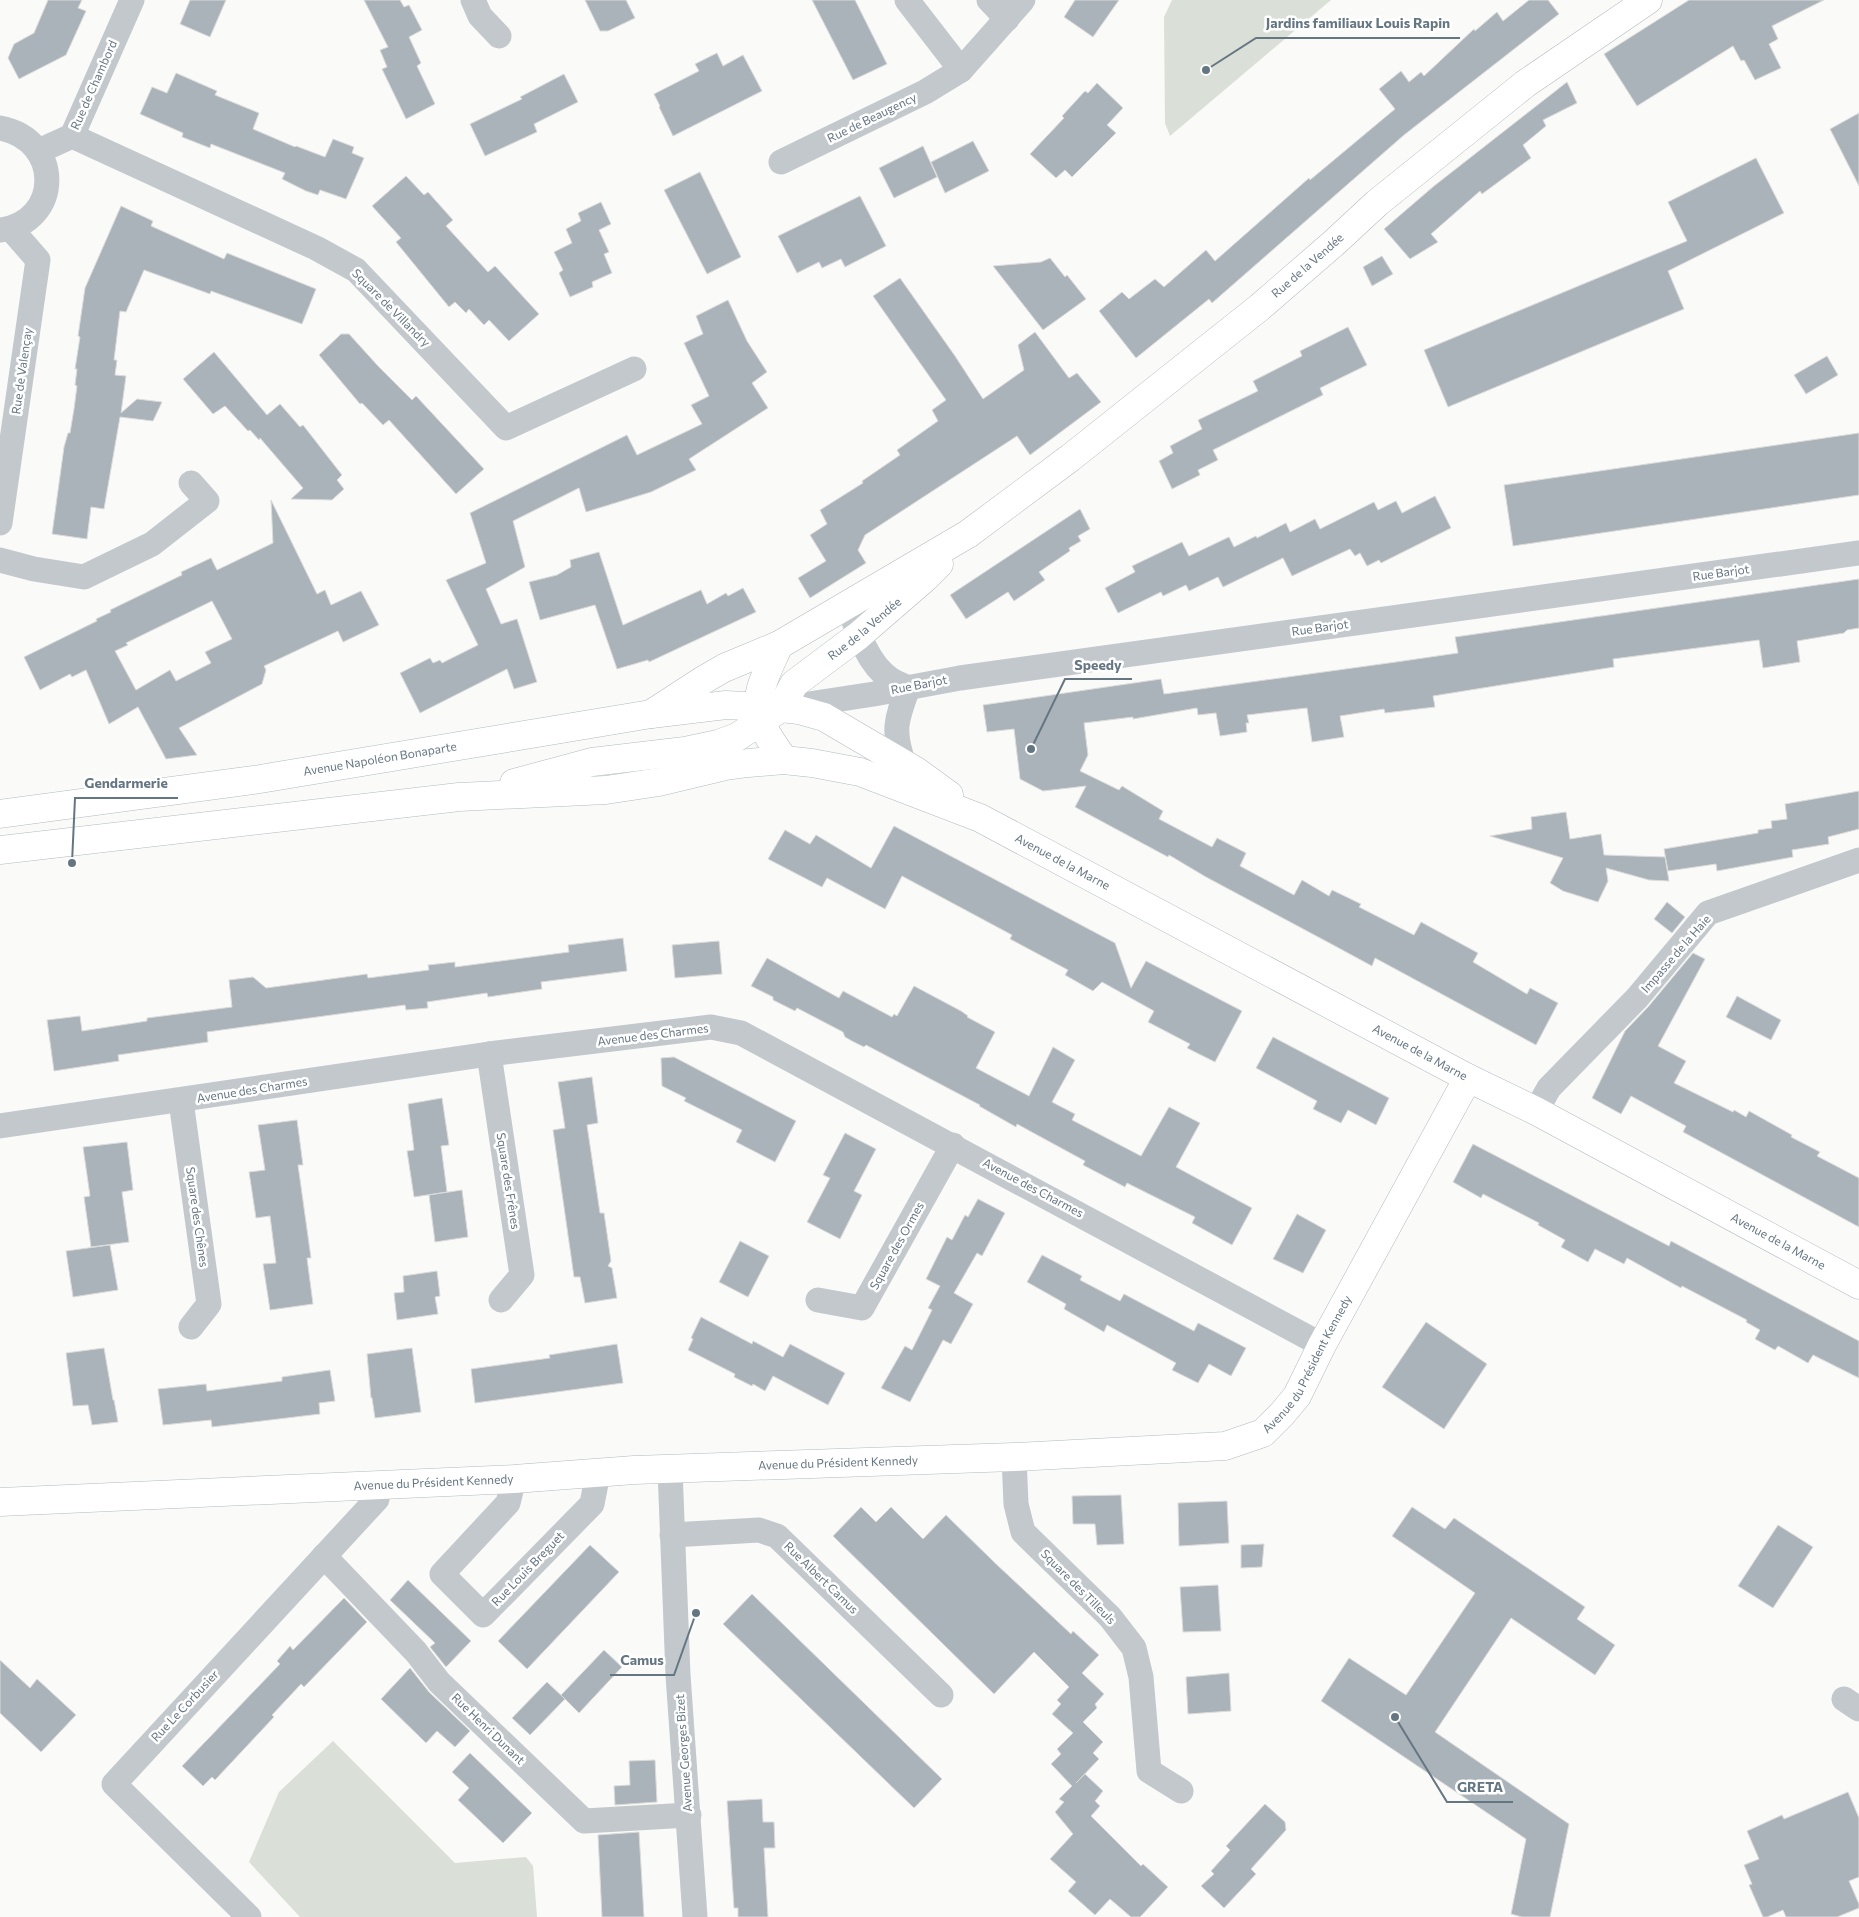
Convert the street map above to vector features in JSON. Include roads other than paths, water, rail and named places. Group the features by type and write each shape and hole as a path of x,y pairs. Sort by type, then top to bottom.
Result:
{"main road":[{"name":"Rue de la Vendée","path":"651,714 718,672 779,645 968,534 1070,458 1244,319 1335,242 1377,203 1525,84 1648,0"},
{"name":"Rue de la Vendée","path":"767,712 794,684 858,636 925,578 968,534"},
{"path":"0,850 459,797 606,790 659,782 726,766 784,760 767,712 761,687 779,645"},
{"name":"Avenue Napoléon Bonaparte","path":"0,814 260,779 651,714 726,704 767,712"},
{"name":"Avenue de la Marne","path":"767,712 799,710 824,718 904,764 980,818"},
{"path":"459,797 592,762 685,751 718,744 736,737 767,712"},
{"name":"Avenue de la Marne","path":"784,760 860,772 980,818 1468,1078 1536,1111 1859,1286"},
{"name":"Avenue du Président Kennedy","path":"0,1502 290,1488 378,1486 598,1473 1225,1446 1263,1433 1297,1396 1322,1345 1468,1078"}],"street":[{"name":"Rue de Chambord","path":"39,151 72,136 132,0"},
{"path":"473,0 480,16 498,36"},
{"path":"907,0 961,70"},
{"path":"989,0 1007,19"},
{"name":"Rue de Beaugency","path":"780,162 925,92 961,70 1023,0"},
{"path":"0,128 13,131 28,139 39,151 45,165 47,181 44,197 36,211 25,222 5,230"},
{"name":"Square de Villandry","path":"72,136 316,248 356,270 506,428 634,370"},
{"name":"Rue de Valençay","path":"0,523 38,260 5,230"},
{"path":"0,560 34,570 84,577 152,544 207,501 192,484"},
{"name":"Rue Barjot","path":"767,712 960,678 1859,554"},
{"path":"848,604 858,636 879,669 891,679 908,688 896,727 897,744 904,764"},
{"name":"Impasse de la Haie","path":"1536,1111 1549,1088 1637,998 1708,913 1859,860"},
{"name":"Avenue des Charmes","path":"0,1126 181,1101 489,1054 711,1027 741,1033 953,1145 1322,1345"},
{"name":"Square des Frênes","path":"489,1054 522,1275 501,1300"},
{"name":"Square des Chênes","path":"181,1101 209,1304 191,1327"},
{"name":"Square des Ormes","path":"818,1300 862,1308 953,1145"},
{"name":"Square des Tilleuls","path":"1014,1456 1016,1504 1023,1532 1110,1617 1134,1648 1141,1677 1149,1771 1181,1791"},
{"name":"Avenue Georges Bizet","path":"670,1470 678,1675 695,1917"},
{"name":"Rue Louis Breguet","path":"514,1479 508,1503 442,1574 483,1615 592,1504 598,1473"},
{"name":"Rue Le Corbusier","path":"249,1917 114,1784 377,1500 378,1486"},
{"name":"Rue Albert Camus","path":"672,1535 759,1530 777,1536 941,1695"},
{"name":"Rue Henri Dunant","path":"324,1556 416,1652 439,1682 584,1821 689,1815"}],"place":[{"name":"Jardins familiaux Louis Rapin","path":"1206,70"},
{"name":"Speedy","path":"1031,749"},
{"name":"Gendarmerie","path":"72,863"},
{"name":"Camus","path":"696,1613"},
{"name":"GRETA","path":"1395,1717"}]}
